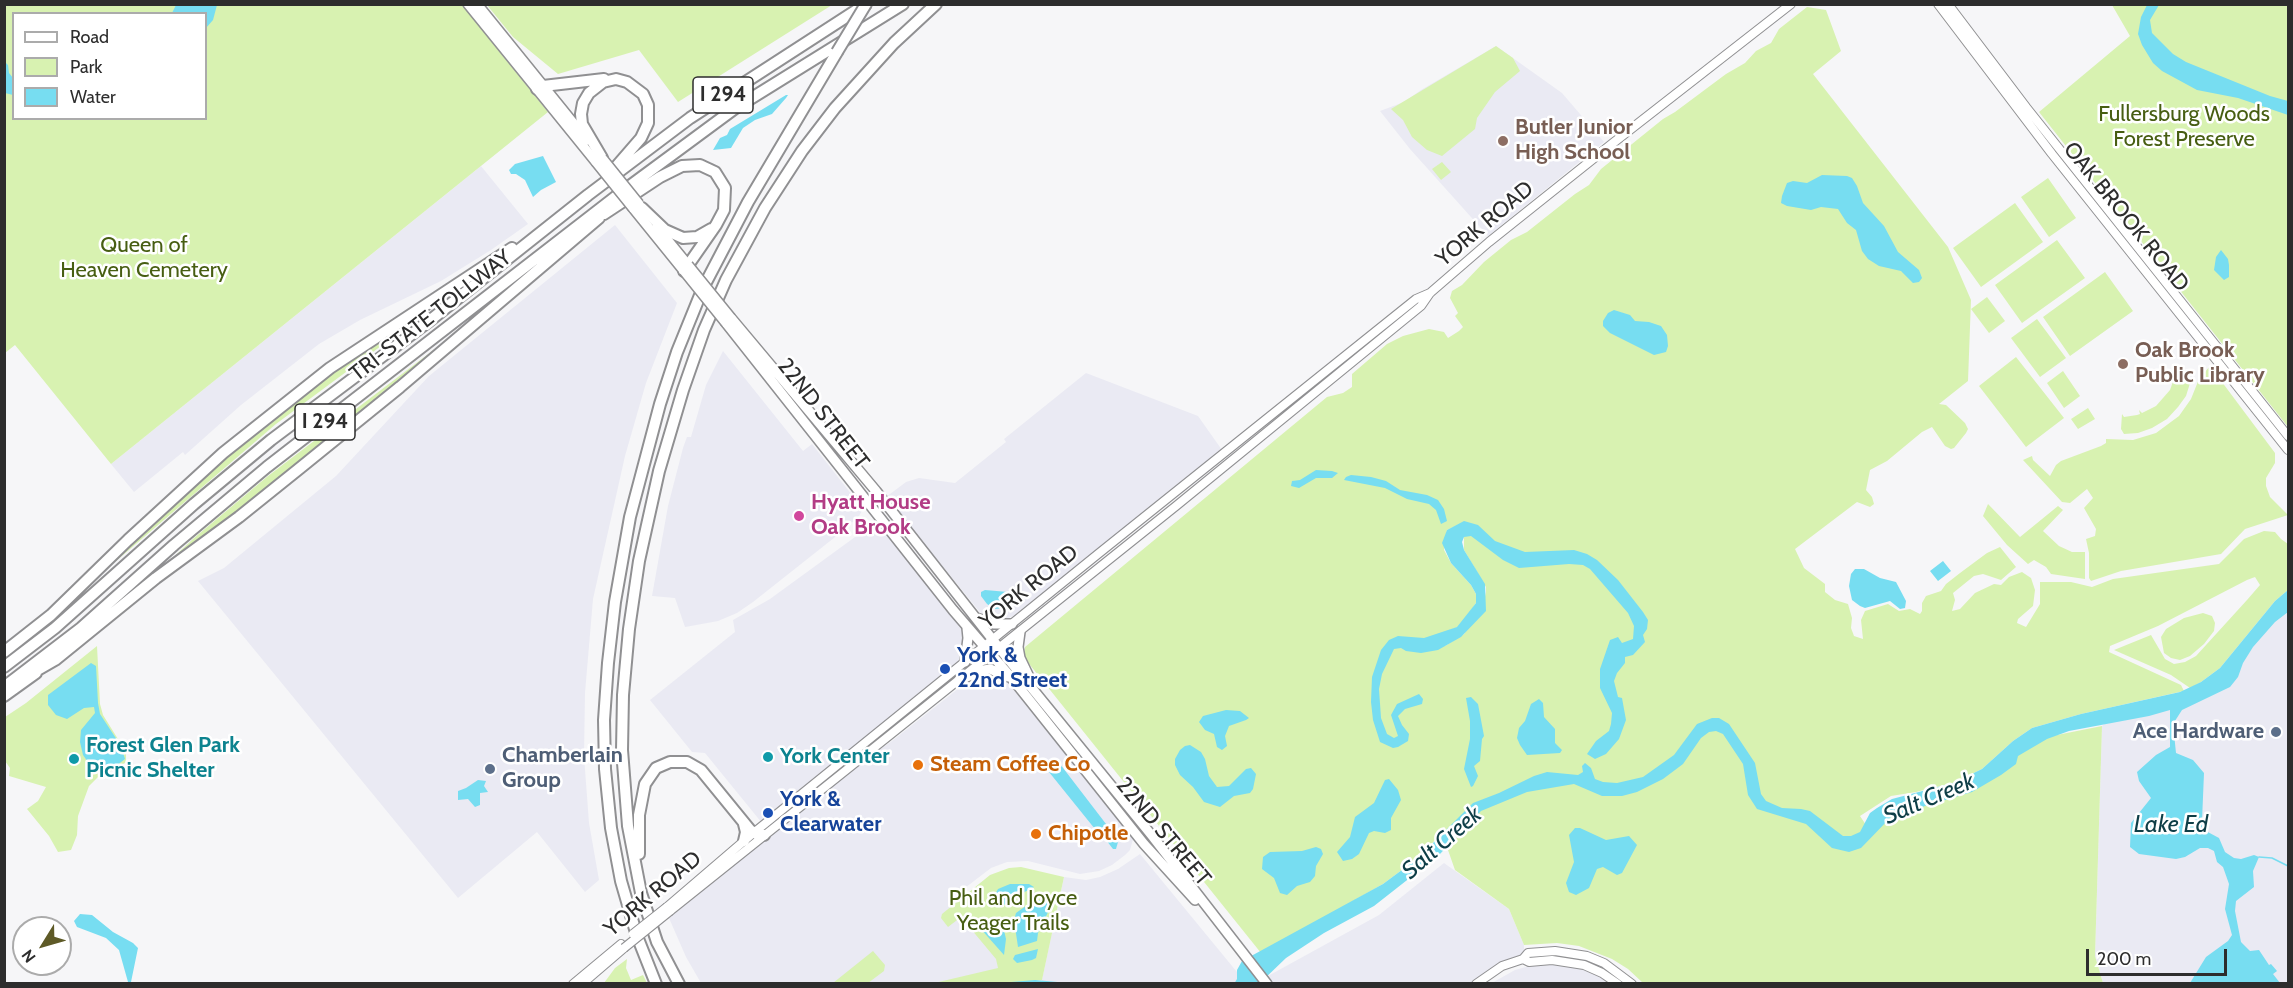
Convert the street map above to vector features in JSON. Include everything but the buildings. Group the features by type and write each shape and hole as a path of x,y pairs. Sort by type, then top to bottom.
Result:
{"highway":[{"path":"656,984 640,945 621,881 611,828 605,769 604,720 608,663 615,602 630,518 662,395 703,288 747,202 866,4"},
{"name":"TRI-STATE TOLLWAY","path":"4,667 55,628 162,532 262,447 444,309 588,195 698,112 866,4"},
{"name":"TRI-STATE TOLLWAY","path":"4,688 81,628 224,502 654,167 734,109 903,4"},
{"path":"679,984 657,942 644,902 630,839 624,790 622,723 624,675 635,587 646,526 663,455 682,390 700,342 726,280 757,222 812,137 862,77 936,4"},
{"path":"540,88 616,79 627,82 643,94 648,105 648,123 632,149 588,195"},
{"path":"599,160 581,114 583,103 589,93 603,82 616,79"},
{"path":"597,220 669,172 694,164 708,167 715,172 725,188 725,204 716,225 686,268"},
{"path":"4,696 55,660 156,578 239,518 291,476 496,306 597,220 654,167"},
{"path":"638,206 665,230 683,238 697,237 716,225"},
{"path":"4,652 57,609 128,540 224,453 330,368 557,219"},
{"path":"409,358 438,343 496,306"},
{"path":"4,688 55,660"},
{"path":"644,902 639,858 639,815 645,784 656,768 676,761 694,765 701,770 742,821 759,834"},
{"path":"742,821 746,832 744,841"}],"main road":[{"path":"468,4 540,88"},
{"path":"477,4 540,88"},
{"name":"YORK ROAD","path":"669,909 744,841 759,834 1000,649 1421,306 1430,293 1489,242 1791,4"},
{"name":"OAK BROOK ROAD","path":"1938,4 2052,154 2289,450"},
{"name":"OAK BROOK ROAD","path":"1948,4 2026,107 2289,436"},
{"name":"22ND STREET","path":"540,88 729,320 966,626 1016,682 1144,844 1237,947"},
{"name":"YORK ROAD","path":"573,984 669,909 984,646 1416,299 1430,293"},
{"name":"22ND STREET","path":"729,320 828,432 1153,837 1267,984"},
{"path":"976,618 994,624 1012,624"},
{"path":"965,662 968,638 966,626"},
{"path":"1020,632 1018,647 1020,658 1036,692"},
{"path":"959,680 977,671 990,669 1016,682"},
{"name":"YORK ROAD","path":"582,984 623,946"},
{"path":"1476,984 1502,966 1523,959 1528,953 1555,951 1587,956 1615,970 1632,984"},
{"path":"1523,959 1529,962 1552,960 1584,965 1618,984"}],"shaded area":[{"name":"Butler Junior High School","path":"1496,46 1562,93 1604,142 1488,236 1410,149 1380,111 1404,102"},
{"path":"481,166 528,224 441,281 360,320 319,344 241,405 185,455 183,452 134,492 111,464"},
{"path":"615,225 677,303 646,383 625,456 593,599 585,693 584,756 589,823 599,880 585,892 537,832 458,898 198,581 224,568 336,476 429,376"},
{"path":"723,351 803,451 812,444 863,509 844,530 737,613 718,621 685,627 675,598 652,596 668,506 683,448 687,437 691,437 706,385"},
{"path":"1086,373 1198,416 1222,450 1095,554 1013,616 999,622 984,617 886,497 906,482 919,478 955,483 1006,442 1004,439"},
{"path":"877,521 963,629 965,648 960,659 840,761 762,823 705,753 692,752 650,700 735,632 733,620 770,599"},
{"path":"2288,609 2288,983 2103,983 2095,956 2102,726 2108,721 2180,704"},
{"path":"989,671 1005,679 1133,839 1130,850 1125,855 1099,871 1080,874 1028,861 1007,862 991,868 957,894 951,896 1020,983 701,983 686,957 669,918 856,766 892,741 973,677"},
{"path":"1140,854 1246,983 1041,984 1064,877 1086,880 1100,877 1118,869"},
{"path":"1444,863 1509,909 1524,945 1524,955 1483,974 1471,983 1274,984 1268,976 1379,915"},
{"path":"1537,964 1574,966 1612,984 1490,984 1515,970"}],"green space":[{"name":"Queen of Heaven Cemetery","path":"4,5 462,5 548,112 111,464 15,345 5,353"},
{"path":"487,5 832,5 678,102 639,50 558,74 513,37"},
{"name":"Fullersburg Woods Forest Preserve","path":"2112,5 2288,5 2288,427 2039,112 2130,36"},
{"path":"1807,7 1826,10 1841,51 1813,74 1948,247 1971,300 1968,381 1939,404 1946,405 1965,423 1968,429 1966,433 1951,449 1945,446 1932,427 1922,432 1887,461 1870,470 1866,490 1874,504 1870,507 1857,502 1795,549 1804,568 1825,584 1825,592 1835,600 1848,604 1854,636 1863,639 1861,620 1865,611 1888,604 1899,611 1910,609 1920,614 1926,596 1941,591 1960,573 1987,553 2000,547 2016,567 2001,580 1983,574 1974,576 1953,593 1955,600 1952,611 1960,609 1975,593 1994,584 2001,585 2009,577 2022,572 2031,578 2035,590 2033,606 2018,619 2017,623 2026,627 2040,604 2040,582 2071,582 2092,587 2113,579 2219,564 2244,539 2264,531 2275,532 2288,544 2288,590 2275,601 2220,668 2201,682 2190,688 2171,675 2114,650 2151,635 2165,659 2174,664 2185,662 2196,656 2260,585 2255,577 2158,626 2110,646 2109,652 2181,685 2184,691 2081,714 2032,728 2013,741 1982,769 1953,783 1891,796 1860,816 1872,834 1891,813 2019,753 2047,737 2102,726 2095,956 2103,983 1643,983 1628,969 1612,959 1579,946 1557,943 1524,945 1509,909 1455,870 1442,833 1418,858 1383,884 1261,953 1026,660 1025,647 1327,397 1343,393 1352,387 1352,374 1387,344 1403,336 1429,329 1444,332 1448,338 1459,331 1463,327 1455,316 1458,313 1450,298 1452,291 1462,285 1484,262 1511,240 1527,232 1589,185 1601,169 1663,119 1745,63 1756,51 1771,43 1779,29","holes":["1464,522 1464,550 1486,587 1486,592 1484,601 1464,634 1445,646 1450,630 1458,627 1476,603 1476,594 1471,585 1451,563 1444,550 1447,530"]},
{"path":"1496,46 1513,58 1520,71 1495,92 1477,118 1475,129 1442,156 1427,150 1412,137 1403,120 1391,109"},
{"path":"1442,162 1451,172 1441,180 1432,169"},
{"path":"2048,178 2076,218 2049,237 2021,197"},
{"path":"2015,203 2043,242 1981,287 1953,248"},
{"path":"2057,240 2085,278 2022,323 1995,285"},
{"path":"2105,272 2133,311 2070,356 2043,317"},
{"path":"455,291 276,424 102,573 174,501 261,427 264,429 270,424 268,421 317,383"},
{"path":"1987,297 2005,321 1989,333 1971,309"},
{"path":"2037,319 2066,358 2040,377 2011,338"},
{"path":"444,342 301,463 299,461 293,466 296,469 163,567 268,476"},
{"path":"2016,357 2064,418 2026,447 1979,386"},
{"path":"2210,366 2275,453 2275,463 2266,478 2266,486 2270,497 2288,515 2245,529 2221,554 2121,571 2091,581 2086,539 2095,536 2096,529 2084,508 2093,498 2087,489 2070,503 2062,502 2023,460 2032,456 2033,460 2050,476 2061,461 2101,446 2106,443 2106,439 2133,440 2156,433 2179,416 2191,399 2199,379"},
{"path":"2063,371 2080,396 2064,408 2047,383"},
{"path":"2171,373 2188,376 2191,380 2186,396 2178,407 2167,419 2152,428 2138,433 2124,434 2121,429 2122,414 2124,417 2137,415 2140,414 2139,410 2142,413 2156,406 2170,390 2175,376"},
{"path":"2088,408 2095,419 2078,429 2071,419"},
{"path":"1988,504 2020,537 2058,506 2063,510 2043,531 2059,546 2072,552 2085,552 2085,579 2051,574 2046,567 2034,560 2028,564 2007,545 1983,516"},
{"path":"2203,613 2212,616 2215,623 2214,631 2204,644 2190,656 2180,660 2164,653 2161,637 2166,629 2184,618"},
{"path":"97,646 100,704 103,715 126,752 126,762 116,770 102,773 89,786 78,816 77,835 71,850 58,852 49,836 27,809 38,801 46,787 9,776 10,768 5,761 5,717"},
{"name":"Phil and Joyce Yeager Trails","path":"1021,867 1064,877 1042,980 999,984 930,984 998,968 996,959 961,917 948,927 941,918 942,914 990,875 1009,868"},
{"path":"873,951 885,965 884,971 868,983 833,983"},
{"path":"627,959 626,968 631,980 643,975 647,983 604,983 615,968"}],"water":[{"path":"176,4 217,5 213,20 207,27 207,12 172,12"},
{"path":"2147,5 2159,5 2150,20 2152,33 2173,54 2186,62 2288,101 2288,115 2238,98 2197,90 2162,71 2153,63 2138,34 2141,17"},
{"path":"5,62 12,77 12,95 5,93"},
{"path":"788,95 772,114 755,120 743,128 731,148 713,150 720,138 727,135 730,129"},
{"path":"543,156 556,182 533,197 525,180 516,174 511,174 509,170 515,164"},
{"path":"1822,175 1852,178 1863,203 1884,226 1898,252 1919,270 1922,278 1919,282 1913,283 1901,271 1879,266 1868,259 1862,251 1856,230 1847,223 1838,209 1821,207 1811,210 1781,203 1787,183 1793,181 1807,183"},
{"path":"2221,250 2228,259 2229,265 2229,277 2224,280 2214,270 2216,257"},
{"path":"1614,310 1630,315 1635,321 1661,326 1667,335 1666,352 1654,355 1610,333 1603,326 1603,321 1608,313"},
{"path":"1316,470 1338,473 1332,478 1316,478 1299,488 1291,486 1292,481 1300,480"},
{"path":"1351,475 1386,481 1400,490 1427,495 1438,500 1444,509 1447,521 1441,524 1436,510 1429,504 1407,499 1385,488 1344,480"},
{"path":"1464,521 1478,525 1495,541 1525,552 1574,550 1587,554 1597,560 1618,580 1648,620 1647,629 1643,635 1645,642 1633,655 1625,657 1625,663 1614,681 1618,697 1622,698 1626,720 1619,739 1606,754 1595,759 1587,754 1596,741 1609,731 1611,724 1612,713 1600,688 1600,669 1610,640 1618,637 1622,643 1633,639 1634,626 1628,613 1590,569 1583,565 1519,568 1503,560 1471,536 1464,537 1462,542 1464,550 1485,584 1486,611 1461,637 1438,650 1421,653 1401,648 1394,649 1382,674 1379,689 1381,718 1387,734 1394,738 1398,736 1391,715 1397,704 1419,694 1423,699 1422,704 1405,709 1398,716 1409,734 1408,741 1393,748 1380,742 1373,720 1371,702 1372,677 1381,650 1389,640 1398,636 1424,638 1457,627 1476,603 1476,594 1471,585 1451,563 1442,543 1447,530"},
{"path":"1943,561 1951,571 1938,581 1930,571"},
{"path":"1855,569 1864,569 1880,578 1896,582 1906,601 1905,608 1900,609 1890,601 1865,608 1852,600 1849,586 1851,574"},
{"path":"985,590 1023,593 1012,604 995,609 981,596 981,592"},
{"path":"2288,590 2288,612 2275,622 2253,647 2238,677 2230,687 2182,710 2173,724 2176,753 2193,760 2204,773 2202,821 2204,830 2219,838 2225,852 2234,858 2241,859 2254,855 2259,857 2253,871 2254,887 2236,901 2235,911 2241,942 2250,951 2259,950 2269,965 2271,964 2277,971 2273,974 2280,983 2190,983 2206,957 2228,941 2232,935 2225,909 2229,884 2223,867 2217,862 2214,851 2208,848 2200,848 2185,857 2176,859 2139,854 2130,847 2131,823 2151,798 2139,781 2137,772 2156,755 2170,747 2170,710 2069,731 2047,739 2018,756 2016,764 2001,775 1972,792 1892,816 1861,848 1849,852 1832,848 1806,824 1757,809 1748,795 1743,764 1723,734 1716,731 1709,732 1701,738 1683,764 1663,779 1637,792 1622,796 1602,796 1574,784 1527,792 1481,811 1439,855 1374,906 1324,933 1286,958 1260,983 1234,984 1242,961 1383,884 1418,858 1473,803 1534,776 1547,772 1578,775 1583,772 1582,766 1585,763 1591,768 1595,779 1603,782 1617,783 1643,777 1674,755 1697,724 1712,718 1719,718 1729,724 1755,763 1761,794 1766,801 1782,808 1810,811 1843,836 1851,836 1860,832 1870,813 1892,799 1953,783 1982,769 2013,741 2032,728 2081,714 2180,692 2201,682 2220,668 2275,601"},
{"path":"91,663 96,666 100,714 121,746 125,759 116,766 104,770 95,769 90,765 83,755 80,742 81,730 95,713 94,707 84,708 67,719 56,715 48,705 48,695"},
{"path":"1471,697 1478,704 1484,736 1480,761 1474,766 1478,776 1471,787 1464,769 1470,739 1466,698"},
{"path":"1539,699 1543,703 1544,717 1555,729 1555,743 1562,750 1560,753 1527,755 1517,738 1519,728 1525,721 1531,704"},
{"path":"1226,710 1240,711 1249,718 1229,726 1225,736 1227,746 1222,750 1217,747 1214,734 1205,730 1199,722 1203,716"},
{"path":"1190,745 1201,752 1209,776 1217,787 1229,786 1246,769 1251,768 1256,774 1253,789 1250,793 1234,796 1220,807 1204,802 1180,775 1175,765 1175,759 1180,750"},
{"path":"1052,761 1060,764 1116,837 1118,842 1116,849 1113,849 1099,834 1049,772 1048,764"},
{"path":"1389,779 1398,790 1401,800 1391,818 1391,830 1385,833 1374,831 1369,833 1359,854 1343,861 1337,852 1350,837 1355,817 1374,803 1385,780"},
{"path":"478,780 486,781 484,786 488,792 480,793 480,805 475,807 468,799 458,800 458,791"},
{"path":"1575,828 1580,828 1606,840 1629,836 1637,845 1622,873 1617,875 1603,867 1597,869 1589,888 1576,895 1569,892 1566,883 1574,862 1569,835"},
{"path":"1316,847 1321,849 1323,854 1316,866 1315,876 1310,882 1297,886 1287,895 1280,893 1274,878 1262,869 1263,857 1270,852 1302,851"},
{"path":"1010,884 1029,884 1034,887 1015,897 1007,906 996,900 994,896 998,889"},
{"path":"1047,900 1050,908 1038,933 1037,941 1018,947 1014,920 1016,913 1030,903"},
{"path":"80,914 92,915 138,948 131,982 128,982 119,950 106,938 77,927 74,921"},
{"path":"972,919 1003,926 1006,939 1004,955"},
{"path":"1038,949 1036,958 1032,960 1017,963 1013,959 1015,955"},
{"path":"1035,980 1069,983 999,983"}],"waterway":[{"path":"2259,857 2272,858 2288,866"}],"place":[{"name":"Butler Junior High School","path":"1503,141"},
{"name":"Oak Brook Public Library","path":"2123,364"},
{"name":"Hyatt House Oak Brook","path":"799,516"},
{"name":"York & 22nd Street","path":"945,669"},
{"name":"Ace Hardware","path":"2276,732"},
{"name":"York Center","path":"768,757"},
{"name":"Forest Glen Park Picnic Shelter","path":"74,759"},
{"name":"Steam Coffee Co","path":"918,765"},
{"name":"Chamberlain Group","path":"490,769"},
{"name":"York & Clearwater","path":"768,813"},
{"name":"Chipotle","path":"1036,834"}],"water label":[{"name":"Salt Creek","path":"1929,799"},
{"name":"Lake Ed","path":"2171,825"},
{"name":"Salt Creek","path":"1442,843"}]}
